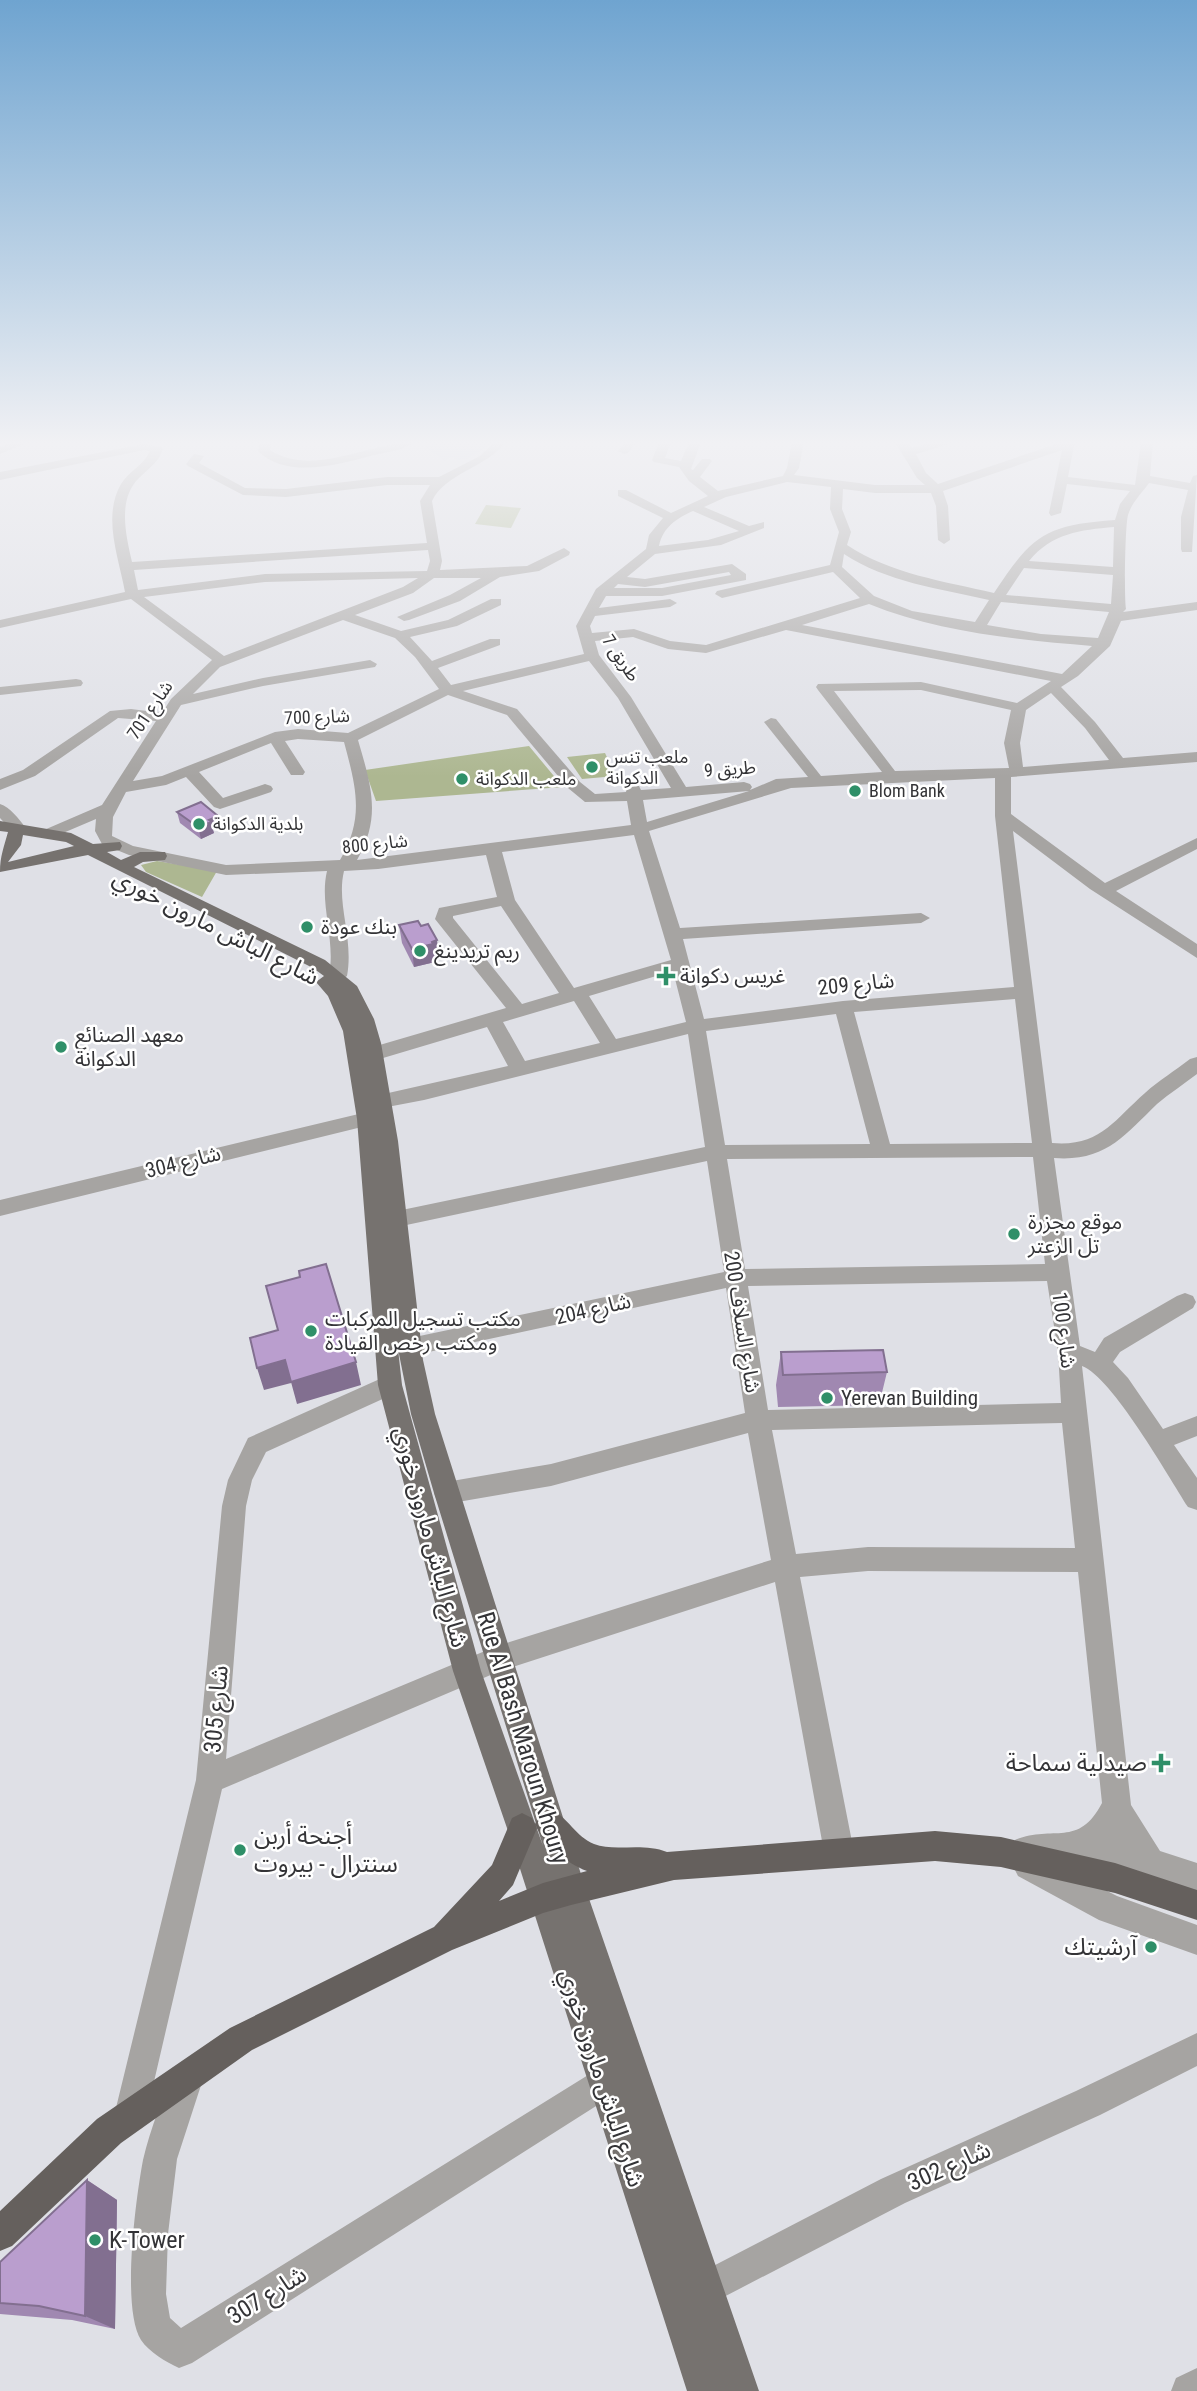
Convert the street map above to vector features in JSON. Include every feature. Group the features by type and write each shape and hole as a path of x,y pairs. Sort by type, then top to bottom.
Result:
{"highway":[{"path":"442,1939 503,1875 536,1826 595,1861 644,1861 674,1865"},
{"path":"0,2234 43,2191 130,2116 188,2073 241,2039 442,1939 557,1894 674,1865 935,1846 1002,1852 1115,1878 1197,1905"}],"main road":[{"name":"شارع الباش مارون خوري","path":"22,834 99,854 324,981 336,993 352,1031 365,1114 390,1385 467,1671 536,1826"},
{"path":"1,866 23,855 22,834"},
{"path":"1,866 99,854 159,856"},
{"name":"Rue Al Bash Maroun Khoury","path":"99,854 232,919 338,976 356,1000 365,1019 373,1054 365,1114 397,1219 410,1347 423,1414 497,1659 536,1826 557,1894 741,2391"},
{"name":"شارع الباش مارون خوري","path":"557,1894 604,2083 705,2391"}],"street":[{"path":"124,554 132,594 221,660"},
{"path":"128,566 318,554"},
{"path":"430,575 436,561 435,554"},
{"path":"0,624 73,605 203,584 281,578 496,573 550,563 562,554"},
{"name":"7 طريق","path":"647,554 601,592 583,626 592,656 624,697 679,789"},
{"path":"836,568 839,554"},
{"path":"851,554 867,564 900,575 997,598 1118,613 1197,606"},
{"path":"979,627 1030,554"},
{"path":"888,770 823,687 921,686 1019,708 1084,664 1105,643 1118,613 1121,554"},
{"path":"1022,564 1121,572"},
{"path":"601,592 662,592 741,578 732,568 645,583 614,580"},
{"path":"836,568 871,600 909,615 1041,638 1105,643"},
{"path":"589,613 702,598 761,586 799,573 836,568"},
{"path":"404,617 455,598 489,580 496,573"},
{"name":"شارع 701","path":"22,834 108,808 176,702 190,685 221,660 408,590 430,575"},
{"path":"585,638 634,633 668,645 705,649 740,642 782,626 871,600 890,590 900,575"},
{"path":"400,635 452,623 496,602"},
{"path":"342,615 400,635 415,648 447,690 512,712 574,785 589,796 610,833"},
{"path":"782,626 1058,682 1116,758"},
{"path":"429,667 495,642"},
{"name":"شارع 700","path":"123,788 166,780 248,745 275,737 298,734 350,738 447,690 592,656"},
{"path":"176,702 263,682 370,664"},
{"path":"0,691 76,683"},
{"name":"شارع 100","path":"1019,708 1003,816 1022,992 1069,1352 1073,1413 1117,1805"},
{"path":"0,785 29,773 93,727 116,714 131,713 166,718"},
{"path":"771,722 814,775"},
{"path":"275,737 297,772"},
{"path":"338,976 343,958 333,884 360,837 364,818 359,771 350,738"},
{"name":"9 طريق","path":"679,789 888,770 1009,769 1197,749"},
{"name":"9 طريق","path":"589,796 1197,757"},
{"path":"188,770 220,804 265,789"},
{"path":"703,808 790,783"},
{"path":"703,808 717,798 759,786"},
{"name":"200 شارع السلاف","path":"633,792 640,830 673,934 696,1026 758,1420 839,1852"},
{"path":"99,854 108,808"},
{"name":"800 شارع","path":"159,856 226,870 341,866 640,830 703,808"},
{"path":"0,810 22,834"},
{"path":"1003,816 1104,890 1197,952"},
{"path":"1104,890 1197,843"},
{"path":"493,849 506,900 611,1046"},
{"path":"506,900 444,912 444,919 517,1010"},
{"path":"673,934 921,918"},
{"path":"373,1054 681,963"},
{"name":"شارع 209","path":"520,1069 696,1026 843,1007 1022,992"},
{"path":"843,1007 882,1151"},
{"path":"491,1018 520,1069"},
{"path":"397,1219 715,1152 1042,1150 1079,1153 1095,1148 1124,1127 1153,1097 1197,1064"},
{"name":"شارع 304","path":"0,1208 365,1114 520,1069"},
{"name":"شارع 204","path":"410,1347 734,1278 1057,1272"},
{"path":"1100,1363 1112,1345 1185,1302"},
{"path":"1069,1352 1100,1363 1120,1385 1197,1499"},
{"name":"شارع 305","path":"130,2116 210,1780 234,1506 240,1480 257,1445 390,1385"},
{"path":"446,1493 551,1475 758,1420 1073,1413"},
{"path":"1158,1441 1197,1426"},
{"path":"210,1780 497,1659 786,1567 868,1559 1090,1560"},
{"path":"1081,1846 1104,1830 1117,1805"},
{"path":"1117,1805 1125,1825 1150,1862"},
{"path":"1002,1852 1081,1846 1150,1862 1197,1878"},
{"path":"1002,1852 1110,1909 1197,1940"},
{"name":"شارع 302","path":"705,2289 893,2191 1088,2103 1197,2049"},
{"name":"شارع 307","path":"188,2073 160,2159 148,2294 154,2328 179,2350 604,2083"},
{"path":"1189,2391 1197,2386"}],"green space":[{"name":"ملعب الدكوانة","path":"529,746 563,787 376,801 365,770"},
{"name":"ملعب تنس الدكوانة","path":"605,753 616,776 582,779 567,757"},
{"path":"157,861 217,871 202,897 146,872 141,865"}],"building":[{"path":"201,802 218,816 209,820 212,822 198,827 177,812"},
{"path":"418,921 421,926 428,924 437,940 432,942 433,944 412,949 399,925"},
{"name":"مكتب تسجيل المركبات ومكتب رخص القيادة","path":"326,1264 356,1362 291,1382 285,1360 257,1368 250,1338 278,1330 266,1286 300,1277 299,1271"},
{"path":"883,1350 887,1372 783,1375 781,1352"},
{"path":"87,2180 85,2316 39,2306 0,2303 0,2262"}],"place":[{"name":"ملعب تنس الدكوانة","path":"592,767"},
{"name":"ملعب الدكوانة","path":"462,779"},
{"name":"Blom Bank","path":"855,791"},
{"name":"بلدية الدكوانة","path":"199,824"},
{"name":"بنك عودة","path":"307,927"},
{"name":"ريم تريدينغ","path":"420,951"},
{"name":"غريس دكوانة","path":"666,976"},
{"name":"معهد الصنائع الدكوانة","path":"61,1047"},
{"name":"موقع مجزرة تل الزعتر","path":"1014,1234"},
{"name":"مكتب تسجيل المركبات ومكتب رخص القيادة","path":"311,1331"},
{"name":"Yerevan Building","path":"827,1398"},
{"name":"صيدلية سماحة","path":"1161,1763"},
{"name":"أجنحة أربن سنترال - بيروت","path":"240,1850"},
{"name":"آرشيتك","path":"1151,1947"},
{"name":"K-Tower","path":"95,2240"}]}
